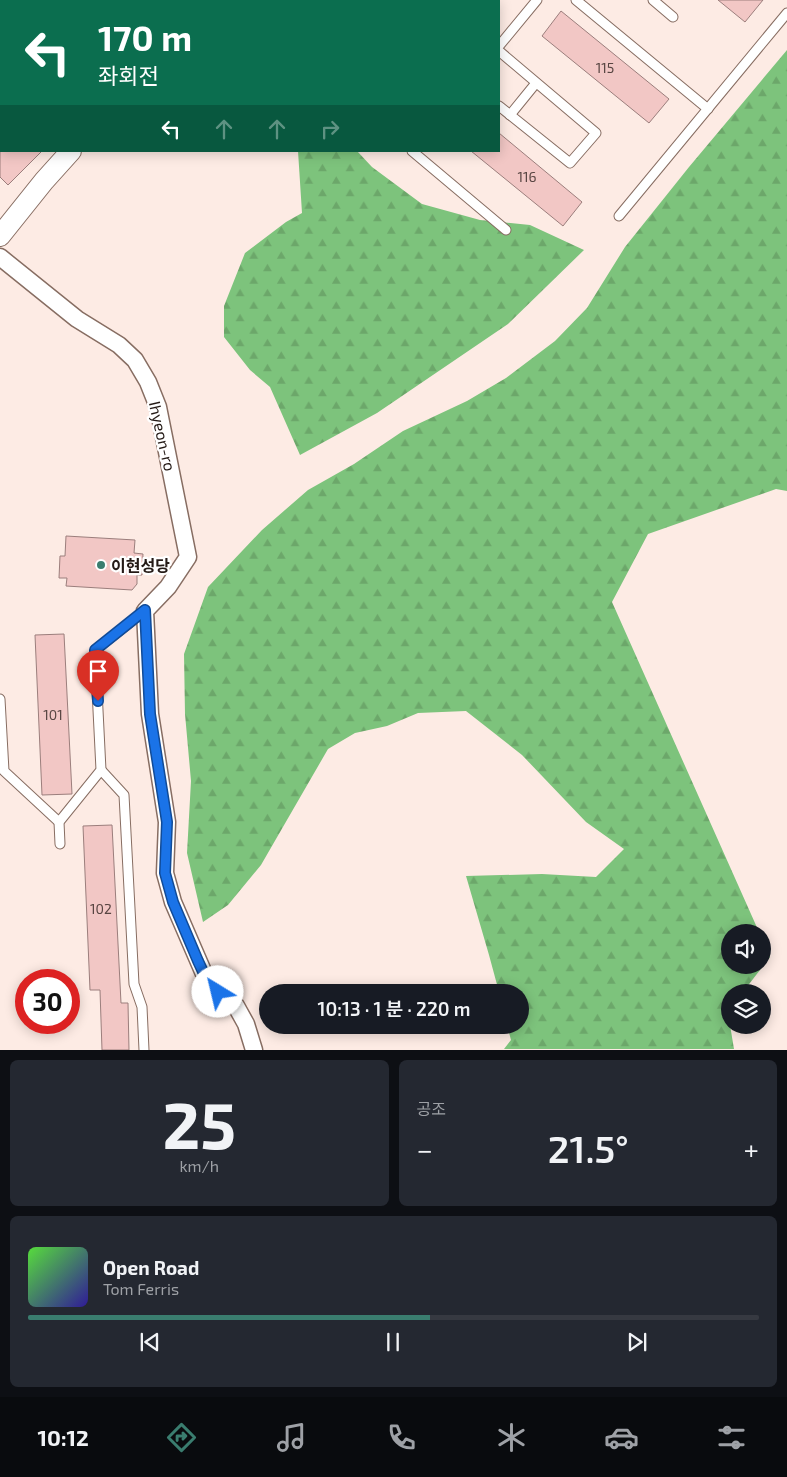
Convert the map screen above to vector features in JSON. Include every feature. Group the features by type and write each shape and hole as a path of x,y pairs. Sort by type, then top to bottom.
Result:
{"street":[{"path":"0,236 70,152"},
{"name":"Ihyeon-ro","path":"0,257 77,319 120,345 135,360 158,407 188,557 168,587 145,610"},
{"path":"145,610 150,714 167,822 165,873 173,902 205,976 218,992 236,1006 246,1024 254,1050"}],"lane":[{"path":"500,45 537,0"},
{"path":"576,0 708,109"},
{"path":"653,0 673,17"},
{"path":"619,216 787,14"},
{"path":"500,52 596,133 570,163 500,107"},
{"path":"510,115 536,83"},
{"path":"413,152 506,230"},
{"path":"144,1050 142,1007 134,984 124,795 101,770 95,650 145,610"},
{"path":"0,699 4,771 59,822"},
{"path":"60,844 59,822 101,770"}],"green space":[{"path":"787,50 787,491 776,489 648,534 612,602 755,924 721,924 721,974 757,974 749,984 721,984 721,1034 732,1034 734,1049 504,1049 511,1040 509,1034 529,1034 529,984 497,984 466,876 542,874 596,877 624,849 586,822 522,755 466,711 418,713 387,726 355,733 328,749 261,865 228,905 203,922 187,853 191,781 185,714 184,654 208,587 262,530 308,490 354,464 403,431 467,401 506,378 555,341 587,308 625,247"},
{"path":"298,152 358,152 372,167 422,204 480,220 530,225 584,250 508,324 377,413 300,455 270,387 250,370 224,337 224,306 245,253 286,222 302,213"}],"building":[{"path":"718,0 763,0 745,22"},
{"path":"561,11 669,99 649,123 542,36"},
{"path":"500,134 582,202 563,226 472,152 500,152"},
{"path":"0,152 41,152 8,185 0,177"},
{"name":"이현성당","path":"66,536 135,540 134,553 143,554 142,575 137,575 137,584 132,590 66,586 67,578 59,578 60,556 65,556"},
{"path":"64,634 72,794 42,795 35,635"},
{"path":"112,825 121,1003 128,1003 129,1050 102,1050 100,990 90,990 83,826"}],"place":[{"name":"이현성당","path":"101,565"}],"route":[{"path":"98,701 95,650 145,610 150,714 167,822 165,873 173,902 198,961 205,976 218,992"}]}
